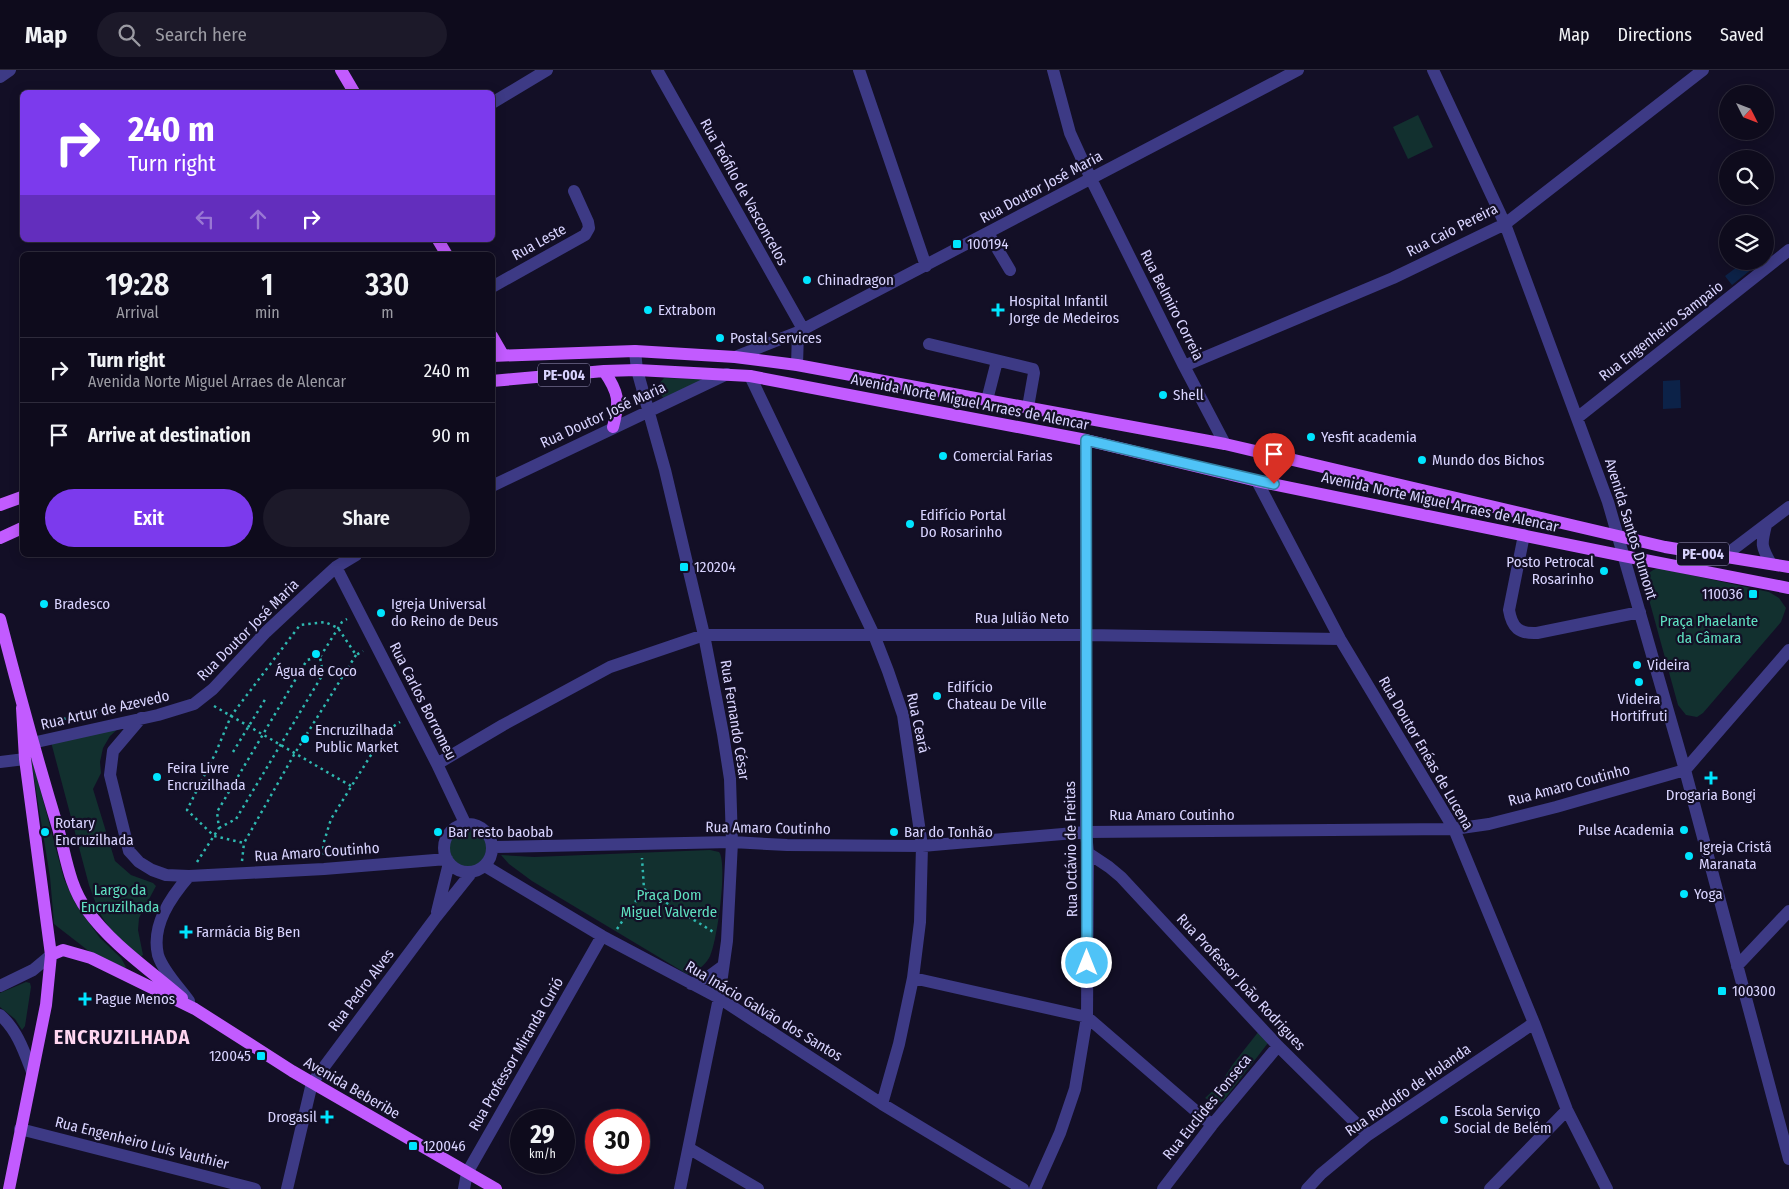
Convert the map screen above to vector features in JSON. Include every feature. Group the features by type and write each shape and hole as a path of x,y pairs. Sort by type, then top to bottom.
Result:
{"main road":[{"path":"341,70 353,90"},
{"name":"Avenida Norte Miguel Arraes de Alencar","path":"498,356 635,351 735,357 797,365 1225,444 1618,536 1723,557 1789,567"},
{"name":"Avenida Norte Miguel Arraes de Alencar","path":"495,381 636,370 750,376 1086,440 1257,480 1789,588"},
{"path":"604,371 614,387 618,398 618,410 614,427"},
{"path":"0,506 20,497"},
{"path":"0,538 20,529"},
{"path":"0,619 22,708 25,759 51,955 46,1005 9,1189"},
{"name":"Avenida Beberibe","path":"22,708 63,846 68,871 86,909 108,935 195,1009"},
{"name":"Avenida Beberibe","path":"51,955 62,950 91,958 195,1009 312,1083 496,1189"}],"street":[{"path":"0,77 10,70"},
{"path":"495,100 547,70"},
{"name":"Rua Teófilo de Vasconcelos","path":"657,70 801,331"},
{"path":"859,70 926,266"},
{"name":"Rua Belmiro Correia","path":"1053,70 1070,133 1091,179 1225,444"},
{"name":"Rua Doutor José Maria","path":"735,357 801,331 1298,70"},
{"name":"Avenida Santos Dumont","path":"1433,70 1505,224 1608,502 1685,770 1789,1159"},
{"name":"Rua Caio Pereira","path":"1184,366 1393,278 1505,224 1703,70"},
{"name":"Rua Leste","path":"495,285 585,235 589,228 588,222 574,191"},
{"path":"988,233 1010,270"},
{"name":"Rua Engenheiro Sampaio","path":"1577,418 1789,250"},
{"path":"797,365 801,331"},
{"path":"929,344 1030,367 1034,371 1028,407"},
{"name":"Rua Fernando César","path":"635,351 636,370 665,470 704,635 724,734 730,779 732,842 727,941 719,998 690,1149 680,1189"},
{"path":"987,400 997,361"},
{"name":"Rua Doutor José Maria","path":"495,485 727,374"},
{"name":"Rua Ceará","path":"750,376 874,635 903,715 922,846 920,922 912,978 899,1044 882,1104"},
{"name":"Rua Octávio de Freitas","path":"1035,1189 1060,1133 1075,1089 1087,1017 1086,440"},
{"name":"Rua Doutor Enéas de Lucena","path":"1257,480 1340,639 1454,829 1534,1023 1567,1110 1607,1189"},
{"path":"1723,557 1789,507"},
{"path":"1766,525 1761,542 1771,564"},
{"path":"1524,535 1509,610 1511,620 1518,629 1526,634 1538,633 1640,612"},
{"name":"Rua Doutor José Maria","path":"185,708 202,699 210,685 266,632 336,567 353,557"},
{"name":"Rua Carlos Borromeu","path":"336,567 412,714 465,823"},
{"name":"Rua Julião Neto","path":"437,764 503,725 610,667 704,635 1086,635 1340,639"},
{"path":"1685,770 1789,650"},
{"name":"Rua Artur de Azevedo","path":"32,743 185,708"},
{"path":"141,718 118,744 113,751 111,759 110,775 130,851 139,862 152,870 166,875 188,876"},
{"path":"0,762 25,759"},
{"name":"Rua Amaro Coutinho","path":"493,846 732,842 787,845 922,846 1086,832 1454,829 1489,824 1556,807 1685,770"},
{"path":"465,823 480,826 487,831 493,846 485,866 472,872 458,870 448,861 444,852 447,837 451,830 465,823"},
{"name":"Rua Professor João Rodrigues","path":"1088,854 1121,877 1278,1046 1368,1135"},
{"name":"Rua Amaro Coutinho","path":"188,876 448,861"},
{"name":"Rua Pedro Alves","path":"436,917 448,861"},
{"name":"Rua Inácio Galvão dos Santos","path":"485,866 605,938 719,998 882,1104 1023,1189"},
{"name":"Rua Pedro Alves","path":"312,1083 472,872"},
{"path":"188,876 166,906 157,939 158,954 163,965 195,1009"},
{"path":"1737,966 1789,911"},
{"name":"Rua Professor Miranda Curió","path":"464,1189 467,1173 605,938"},
{"path":"0,986 33,970 51,955"},
{"path":"691,984 708,977 723,966"},
{"path":"912,978 1087,1017 1212,1125"},
{"path":"0,1015 18,1037 32,1072"},
{"name":"Rua Rodolfo de Holanda","path":"1307,1189 1321,1174 1368,1135 1534,1023"},
{"name":"Rua Euclides Fonseca","path":"1163,1189 1212,1125 1278,1046"},
{"path":"286,1189 312,1083"},
{"path":"1490,1189 1567,1110"},
{"name":"Rua Engenheiro Luís Vauthier","path":"20,1129 255,1189"},
{"path":"690,1149 758,1189"}],"path":[{"path":"188,876 220,828 236,819 323,674 320,657 326,646 342,622 358,611"},
{"path":"356,655 338,628 325,622 300,625 231,716 216,752 187,810 214,836 244,843 295,752 356,655 376,644"},
{"path":"220,828 217,812 307,660 320,657"},
{"path":"233,752 266,698"},
{"path":"202,699 351,786"},
{"path":"44,723 136,704"},
{"path":"324,869 323,844 332,819 376,747 391,728 412,714"},
{"path":"605,938 644,889 641,844"},
{"path":"644,889 727,941"}],"green space":[{"path":"1418,115 1433,147 1408,159 1393,127"},
{"path":"664,378 701,379 703,382 664,399 659,392 658,385"},
{"name":"Praça Phaelante da Câmara","path":"1658,568 1769,592 1779,598 1786,608 1781,622 1703,713 1697,717 1686,715 1678,705 1645,585 1645,579 1648,574"},
{"name":"Largo da Encruzilhada","path":"120,727 110,736 103,748 100,762 101,773 93,789 115,861 131,875 153,883 156,886 139,918 138,930 143,955 140,957 110,928 96,905 51,742"},
{"name":"Largo da Encruzilhada","path":"29,747 64,879 75,903 100,938 121,958 125,968 90,952 54,924 50,877"},
{"path":"469,824 478,826 486,831 491,839 493,848 491,857 486,865 478,870 469,872 460,870 452,865 447,857 445,848 447,839 452,831 460,826"},
{"name":"Praça Dom Miguel Valverde","path":"710,850 719,852 721,859 722,887 718,922 709,958 697,971 687,974 532,881 509,864 501,855 534,857"},
{"path":"26,982 30,983 31,987 25,1026 22,1030 15,1019 0,1007 0,993"},
{"path":"1259,1031 1268,1043 1224,1100 1217,1103 1205,1098 1220,1084"}],"water":[{"path":"1733,270 1751,270 1732,285 1725,276"},
{"path":"1680,380 1681,408 1663,409 1663,381"}],"place":[{"name":"100194","path":"957,244"},
{"name":"Chinadragon","path":"807,280"},
{"name":"Extrabom","path":"648,310"},
{"name":"Hospital Infantil Jorge de Medeiros","path":"998,310"},
{"name":"Postal Services","path":"720,338"},
{"name":"Shell","path":"1163,395"},
{"name":"Yesfit academia","path":"1311,437"},
{"name":"Comercial Farias","path":"943,456"},
{"name":"Mundo dos Bichos","path":"1422,460"},
{"name":"Edifício Portal Do Rosarinho","path":"910,524"},
{"name":"120204","path":"684,567"},
{"name":"Posto Petrocal Rosarinho","path":"1604,571"},
{"name":"110036","path":"1753,594"},
{"name":"Bradesco","path":"44,604"},
{"name":"Igreja Universal do Reino de Deus","path":"381,613"},
{"name":"Água de Coco","path":"316,654"},
{"name":"Videira","path":"1637,665"},
{"name":"Videira Hortifruti","path":"1639,682"},
{"name":"Edifício Chateau De Ville","path":"937,696"},
{"name":"Encruzilhada Public Market","path":"305,739"},
{"name":"Feira Livre Encruzilhada","path":"157,777"},
{"name":"Drogaria Bongi","path":"1711,778"},
{"name":"Pulse Academia","path":"1684,830"},
{"name":"Rotary Encruzilhada","path":"45,832"},
{"name":"Bar resto baobab","path":"438,832"},
{"name":"Bar do Tonhão","path":"894,832"},
{"name":"Igreja Cristã Maranata","path":"1689,856"},
{"name":"Yoga","path":"1684,894"},
{"name":"Farmácia Big Ben","path":"186,932"},
{"name":"100300","path":"1722,991"},
{"name":"Pague Menos","path":"85,999"},
{"name":"120045","path":"261,1056"},
{"name":"Drogasil","path":"327,1117"},
{"name":"Escola Serviço Social de Belém","path":"1444,1120"},
{"name":"120046","path":"413,1146"}],"district":[{"name":"ENCRUZILHADA","path":"122,1037"}],"route":[{"path":"1087,963 1086,440 1274,484"}]}
